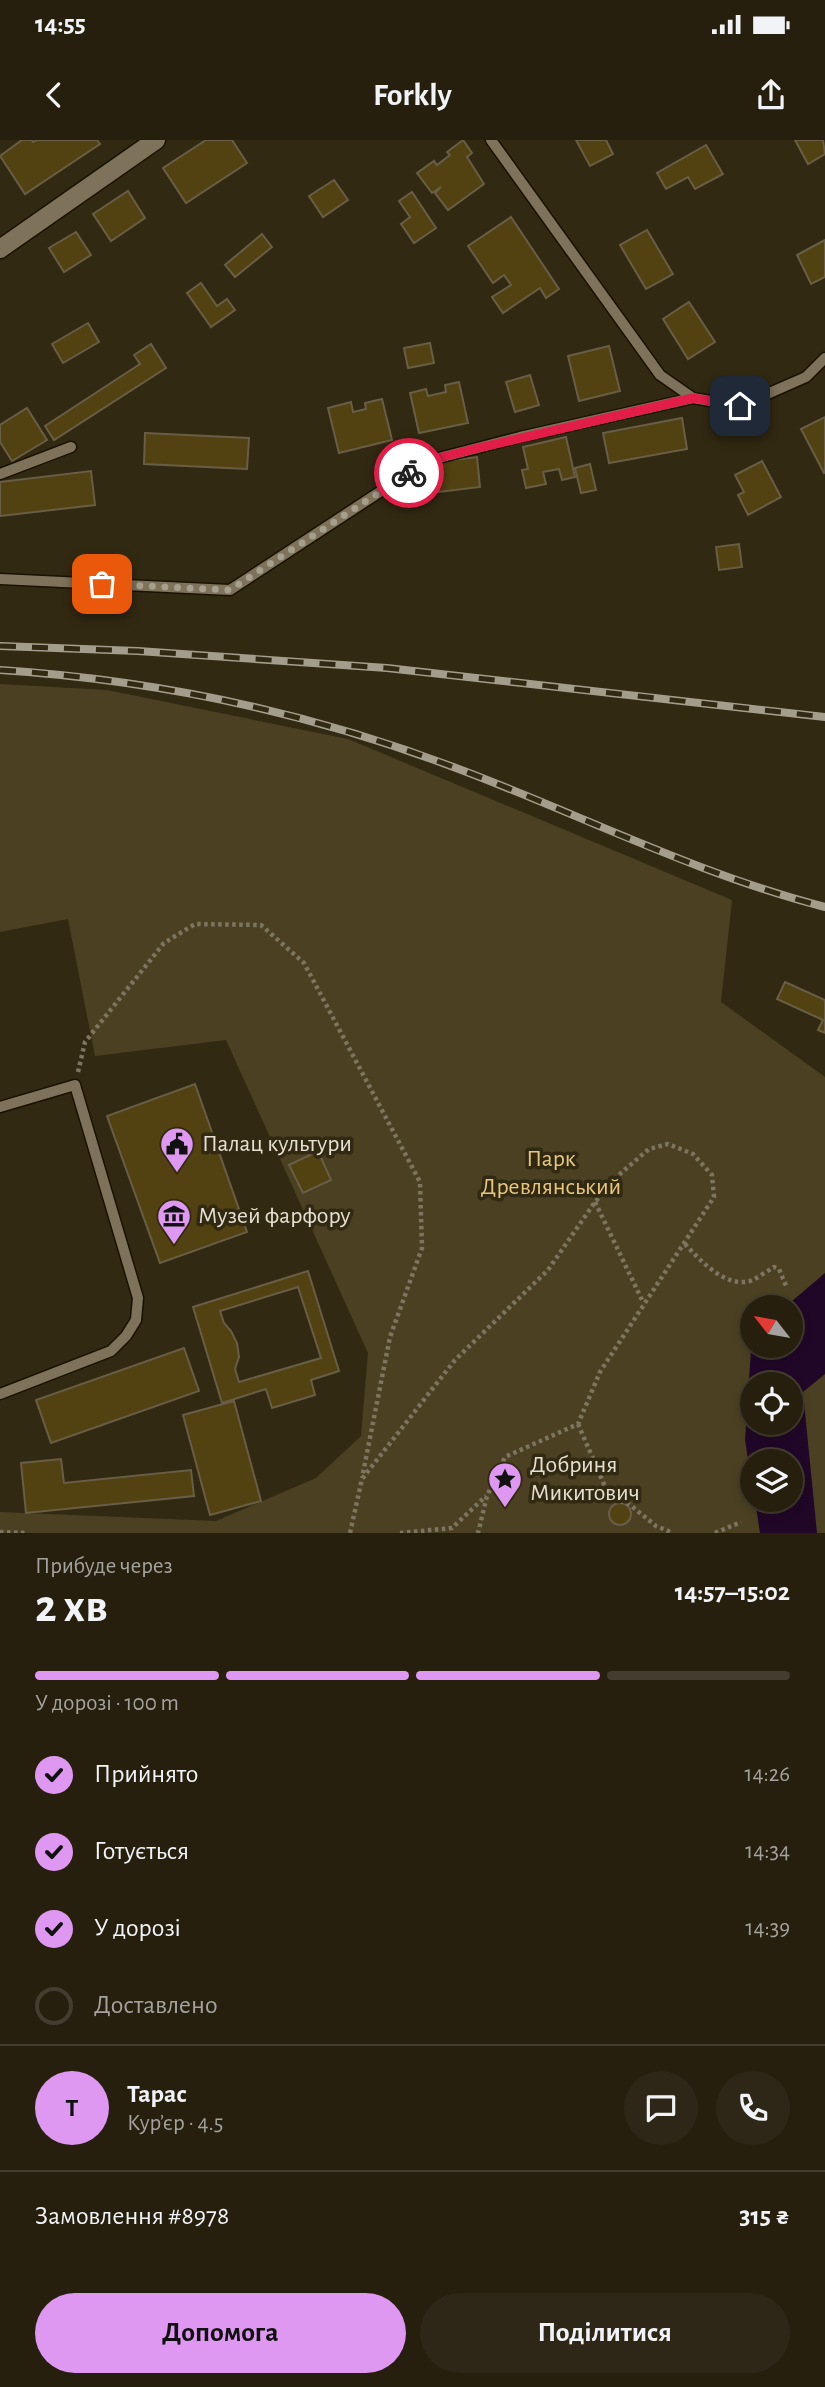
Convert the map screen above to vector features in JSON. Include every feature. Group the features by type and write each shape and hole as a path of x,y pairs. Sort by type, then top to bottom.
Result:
{"street":[{"path":"0,249 156,140"}],"lane":[{"path":"491,140 660,375 693,398"},
{"path":"0,579 230,590 427,461 693,398 740,406 806,377 825,358"},
{"path":"0,474 71,447"},
{"path":"0,1107 75,1085 138,1298 136,1320 111,1352 0,1394"}],"path":[{"path":"75,1085 85,1042 164,943 195,925 261,925 304,962 421,1182 422,1248 390,1337 349,1533"},
{"path":"362,1479 455,1360 548,1270 595,1202 621,1172 649,1149 667,1144 694,1154 712,1175 714,1197 685,1244 643,1302 600,1372 578,1424 505,1457 487,1496 478,1533"},
{"path":"595,1202 643,1302"},
{"path":"685,1244 705,1265 732,1280 749,1281 774,1267 779,1269 787,1288"},
{"path":"578,1424 610,1497 629,1504 656,1526 673,1533"},
{"path":"400,1533 452,1528 487,1496"},
{"path":"715,1533 741,1522"},
{"path":"0,1532 27,1533"}],"green space":[{"name":"Парк Древлянський","path":"0,684 107,690 348,739 732,900 721,1002 825,1077 825,1533 0,1533 0,1512 216,1521 316,1478 361,1436 368,1353 226,1040 95,1056 68,919 0,932"}],"shaded area":[{"path":"825,1273 825,1374 803,1392 803,1372 750,1372 750,1358 803,1358 803,1295 799,1295"},
{"path":"803,1392 817,1533 760,1533 757,1512 803,1512 803,1449 746,1449 745,1435 803,1435"}],"building":[{"path":"22,140 97,140 100,144 25,194 0,156"},
{"path":"206,140 232,140 247,163 186,203 163,168"},
{"path":"463,140 472,153 467,157 484,184 448,210 435,193 441,187 432,193 417,173 434,161 437,165 450,155 447,152"},
{"path":"576,140 606,140 613,154 590,166"},
{"path":"795,140 823,140 825,154 808,164"},
{"path":"706,145 723,174 695,189 688,177 666,189 657,173"},
{"path":"334,180 348,200 323,217 309,196"},
{"path":"128,191 145,218 111,241 93,214"},
{"path":"412,192 436,228 414,243 401,224 410,217 399,201"},
{"path":"511,217 559,289 546,298 540,288 503,313 492,297 511,285 504,275 493,283 468,246"},
{"path":"647,230 673,274 646,289 620,245"},
{"path":"76,232 91,255 64,272 49,248"},
{"path":"262,234 272,247 235,277 225,265"},
{"path":"825,240 825,277 811,284 797,255"},
{"path":"201,283 217,306 227,299 235,310 211,327 187,293"},
{"path":"689,302 715,342 688,359 663,319"},
{"path":"88,323 99,342 63,363 52,344"},
{"path":"430,343 434,363 408,368 404,348"},
{"path":"151,344 166,368 54,440 45,426 140,364 134,355"},
{"path":"609,346 620,391 579,401 568,356"},
{"path":"530,375 539,405 515,412 506,382"},
{"path":"459,382 468,423 419,433 410,393 426,389 428,396 446,392 445,385"},
{"path":"382,399 392,440 339,453 328,408 351,402 353,412 366,409 365,403"},
{"path":"27,408 47,440 12,461 0,442 0,425"},
{"path":"825,417 825,472 824,473 801,429"},
{"path":"682,418 687,449 609,463 603,433"},
{"path":"145,433 249,438 247,469 144,464"},
{"path":"566,437 575,477 562,480 559,469 543,472 546,484 526,488 522,470 528,469 523,447"},
{"path":"477,457 480,487 439,492 436,462"},
{"path":"762,461 781,497 748,515 738,495 744,492 735,475"},
{"path":"590,464 596,490 581,493 575,468"},
{"path":"91,471 95,505 0,516 0,482"},
{"path":"739,544 742,567 719,570 716,547"},
{"path":"785,982 825,1000 825,1033 818,1030 823,1020 777,999"},
{"name":"Палац культури","path":"195,1084 247,1232 160,1263 107,1116"},
{"path":"318,1151 331,1180 303,1193 289,1165"},
{"path":"308,1271 339,1371 311,1380 315,1395 272,1408 266,1389 222,1403 193,1307","holes":["298,1287 321,1358 239,1382 235,1369 239,1357 237,1343 220,1311"]},
{"path":"184,1348 199,1391 51,1443 36,1400"},
{"path":"234,1401 261,1501 210,1515 183,1415"},
{"path":"61,1459 64,1483 191,1470 194,1496 26,1513 21,1463"},
{"path":"620,1503 628,1506 631,1514 628,1522 620,1525 612,1522 609,1514 612,1506"}],"railway":[{"path":"0,646 138,651 387,668 825,717"},
{"path":"0,670 119,682 177,691 236,703 351,733 509,788 733,879 825,907"}],"way so far":[{"path":"102,584 230,590 409,473"}],"place":[{"name":"Палац культури","path":"177,1174"},
{"name":"Музей фарфору","path":"174,1246"},
{"name":"Добриня Микитович","path":"505,1509"}],"route":[{"path":"409,473 427,461 693,398 740,406"}]}
